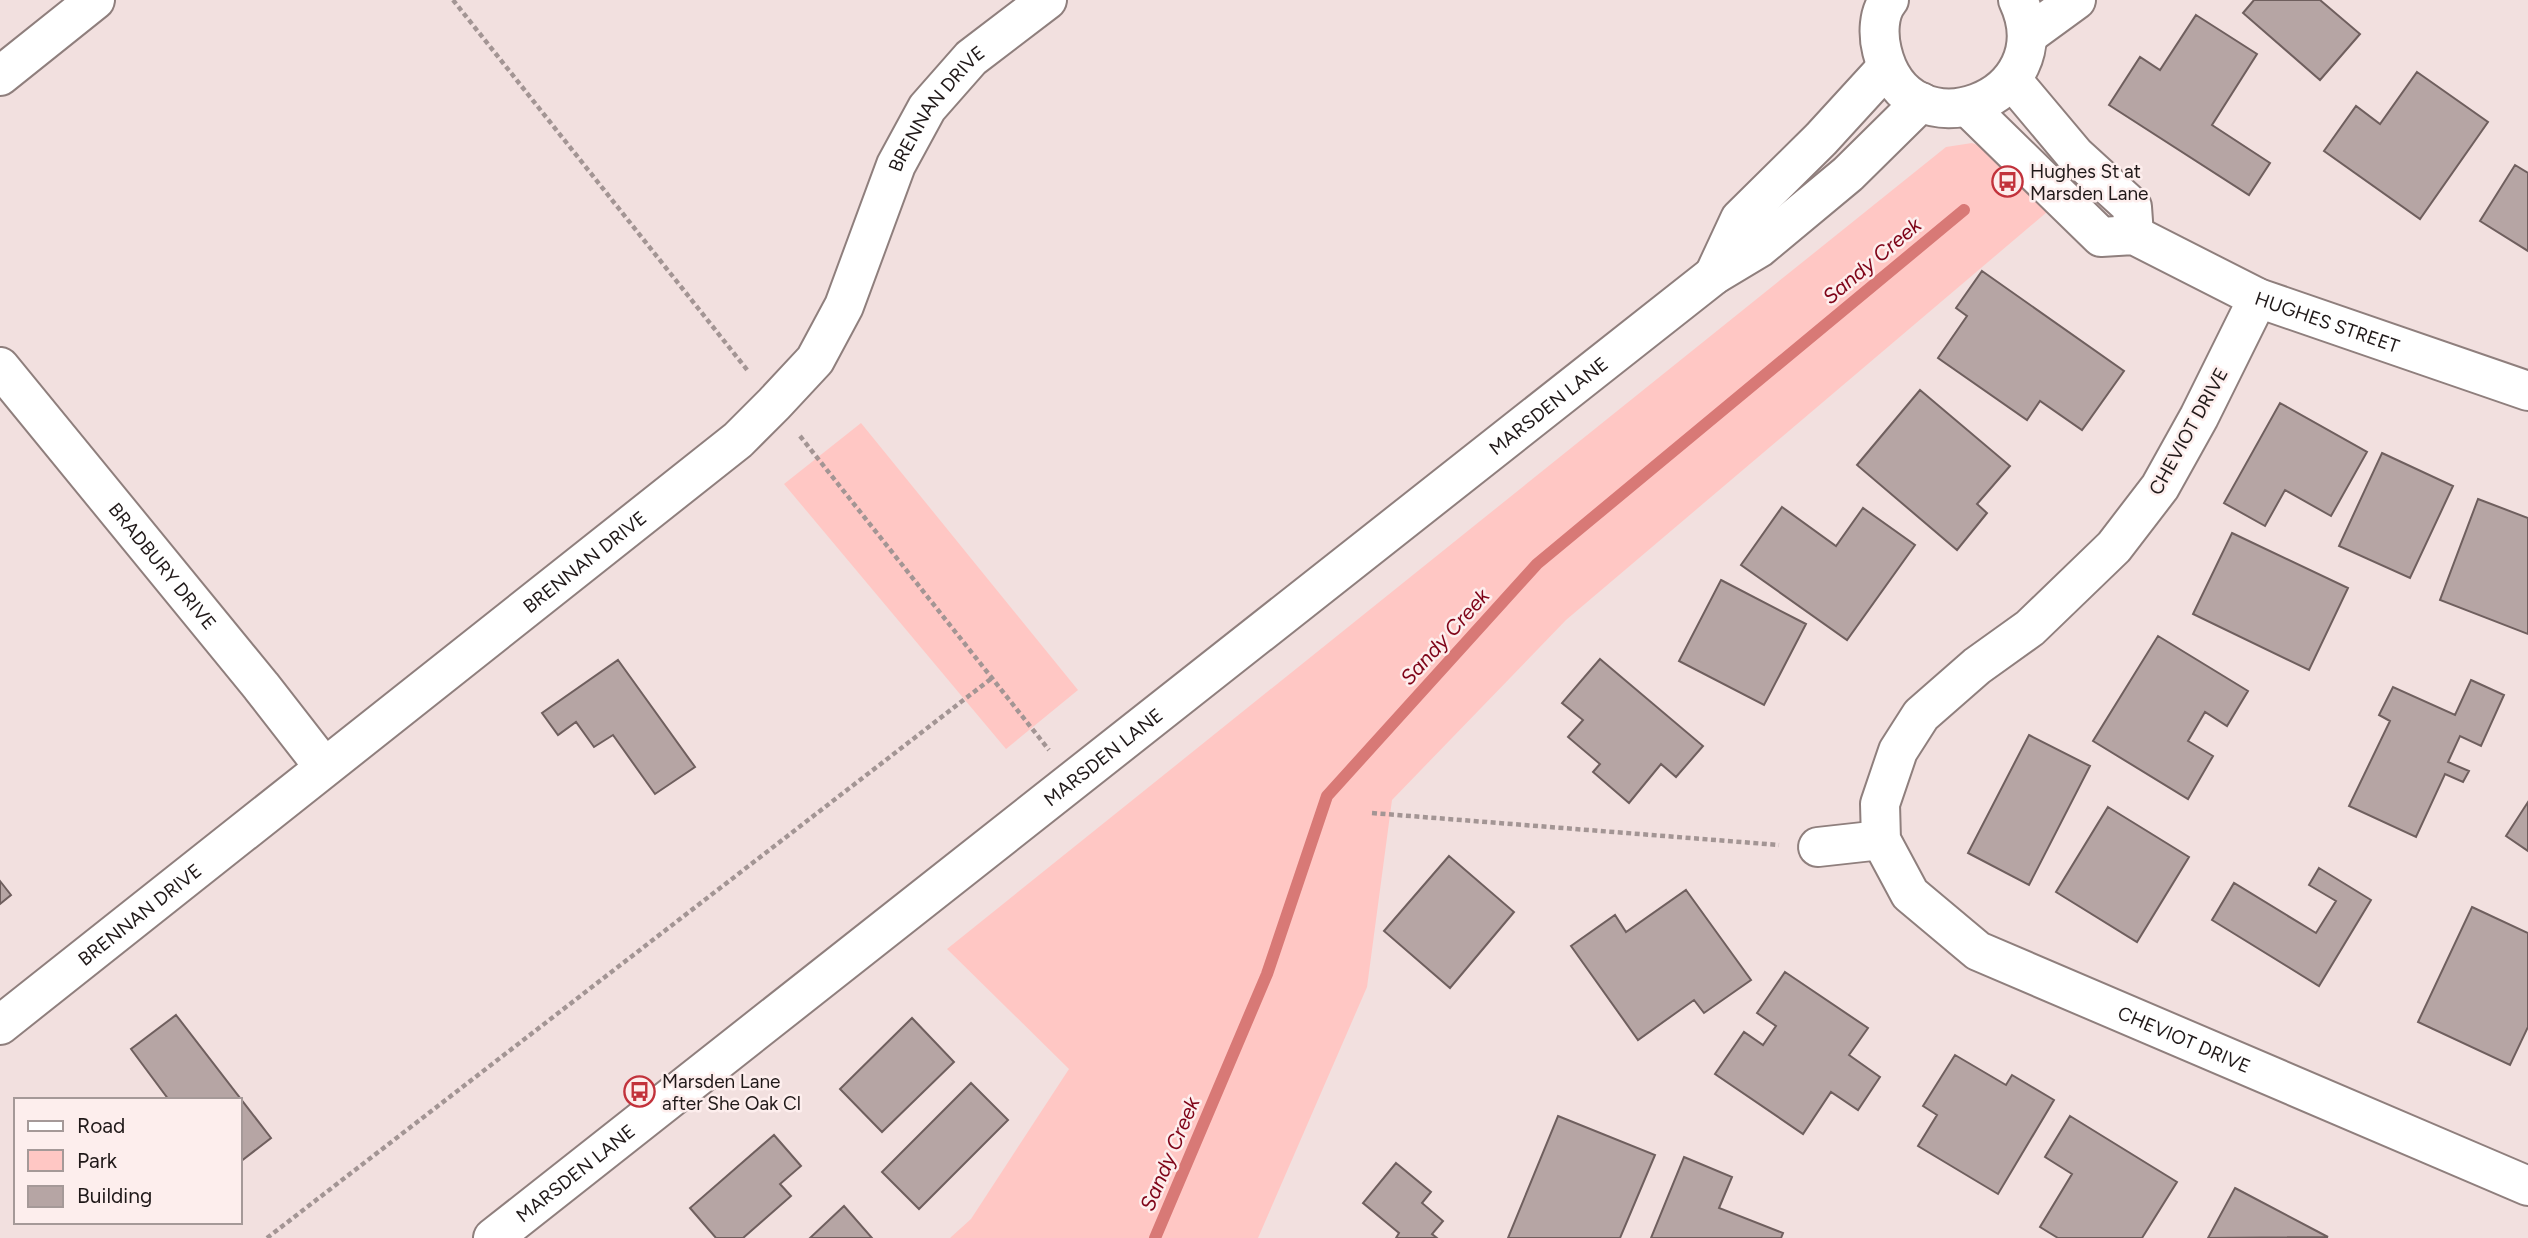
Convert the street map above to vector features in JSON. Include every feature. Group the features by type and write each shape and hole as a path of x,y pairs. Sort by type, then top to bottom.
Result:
{"street":[{"path":"0,76 94,0"},
{"name":"BRENNAN DRIVE","path":"0,1026 738,440 814,360 845,306 897,165 927,108 971,58 1047,0"},
{"path":"1885,2 1879,37 1886,68 1900,88 1921,102 1943,109 1969,108 1992,98 2012,80 2024,58 2023,18 2076,0"},
{"name":"MARSDEN LANE","path":"1714,275 1740,219 1821,139 1886,68"},
{"path":"2012,80 2075,155 2132,207 2134,235"},
{"name":"MARSDEN LANE","path":"494,1238 1714,275 1759,248 1848,174 1921,102"},
{"name":"HUGHES STREET","path":"1969,108 2101,237 2134,235 2258,298 2528,391"},
{"name":"CHEVIOT DRIVE","path":"2258,298 2199,417 2160,487 2114,547 2030,628 1977,666 1921,715 1898,751 1880,804 1881,840 1910,894 1978,951 2528,1186"},
{"name":"BRADBURY DRIVE","path":"0,368 261,686 324,767"},
{"path":"1818,847 1881,840"}],"path":[{"path":"267,1238 992,678"},
{"path":"1372,813 1758,845 1818,847"}],"green space":[{"path":"1972,143 1991,150 2047,212 1566,620 1392,800 1367,987 1258,1238 950,1238 971,1219 1069,1069 947,949 1946,147"},
{"path":"861,423 1078,690 1006,749 784,484"}],"building":[{"path":"2254,0 2320,0 2360,34 2320,80 2243,13"},
{"path":"2196,15 2257,54 2212,125 2270,163 2249,195 2109,105 2140,57 2160,70"},
{"path":"2417,72 2488,122 2420,219 2324,151 2356,106 2380,124"},
{"path":"2515,165 2528,173 2528,251 2480,221"},
{"path":"1982,271 2124,371 2082,430 2040,401 2027,420 1938,358 1967,316 1956,308"},
{"path":"1920,390 2010,466 1977,504 1987,513 1957,550 1857,465"},
{"path":"2280,403 2367,452 2331,516 2285,490 2265,526 2224,503"},
{"path":"2382,453 2453,486 2410,578 2339,546"},
{"path":"2478,499 2528,518 2528,634 2440,600"},
{"path":"1782,507 1836,546 1863,508 1915,545 1847,640 1741,565"},
{"path":"2232,533 2348,588 2309,670 2193,614"},
{"path":"1721,580 1806,624 1764,705 1679,661"},
{"path":"2158,636 2248,691 2227,726 2205,712 2188,741 2213,756 2188,799 2093,741"},
{"path":"1600,659 1703,746 1676,777 1661,764 1629,803 1593,772 1600,764 1568,737 1583,720 1562,703"},
{"path":"618,660 695,767 655,794 613,735 594,747 576,722 558,735 542,713"},
{"path":"2471,680 2504,695 2481,746 2460,736 2448,762 2469,771 2463,782 2445,774 2416,837 2349,806 2390,721 2379,715 2393,687 2455,715"},
{"path":"2029,735 2090,766 2029,885 1968,853"},
{"path":"2528,802 2528,851 2506,836"},
{"path":"2108,807 2189,857 2137,942 2056,892"},
{"path":"1449,856 1514,912 1450,988 1384,931"},
{"path":"2319,868 2371,900 2319,986 2212,920 2234,883 2316,933 2336,901 2309,885"},
{"path":"0,881 11,895 0,904"},
{"path":"1686,890 1751,980 1704,1013 1694,1000 1638,1040 1571,946 1615,915 1626,932"},
{"path":"2472,907 2528,933 2528,1027 2510,1065 2418,1022"},
{"path":"1785,972 1868,1028 1849,1055 1880,1077 1858,1110 1831,1092 1803,1134 1715,1074 1744,1032 1763,1045 1776,1026 1757,1013"},
{"path":"176,1015 240,1098 168,1098 131,1049"},
{"path":"912,1018 954,1062 882,1132 840,1089"},
{"path":"1955,1055 2006,1085 2012,1075 2054,1100 1998,1194 1918,1146 1937,1115 1923,1106"},
{"path":"971,1083 1008,1120 919,1209 882,1172"},
{"path":"242,1100 271,1138 242,1160"},
{"path":"1558,1116 1655,1155 1620,1238 1508,1238"},
{"path":"2070,1116 2177,1182 2142,1238 2058,1238 2040,1227 2072,1174 2045,1157"},
{"path":"774,1135 801,1166 780,1184 791,1196 743,1238 716,1238 690,1208"},
{"path":"1684,1157 1732,1177 1719,1208 1783,1233 1781,1238 1651,1238"},
{"path":"1396,1163 1431,1192 1422,1203 1443,1221 1432,1234 1437,1238 1396,1238 1399,1233 1363,1203"},
{"path":"2235,1188 2328,1237 2208,1238"},
{"path":"844,1206 872,1238 810,1238"}],"waterway":[{"name":"Sandy Creek","path":"1155,1238 1267,974 1327,796 1537,564 1964,210"}],"place":[{"name":"Hughes St at Marsden Lane","path":"2007,182"},
{"name":"Marsden Lane after She Oak Cl","path":"639,1092"}]}
